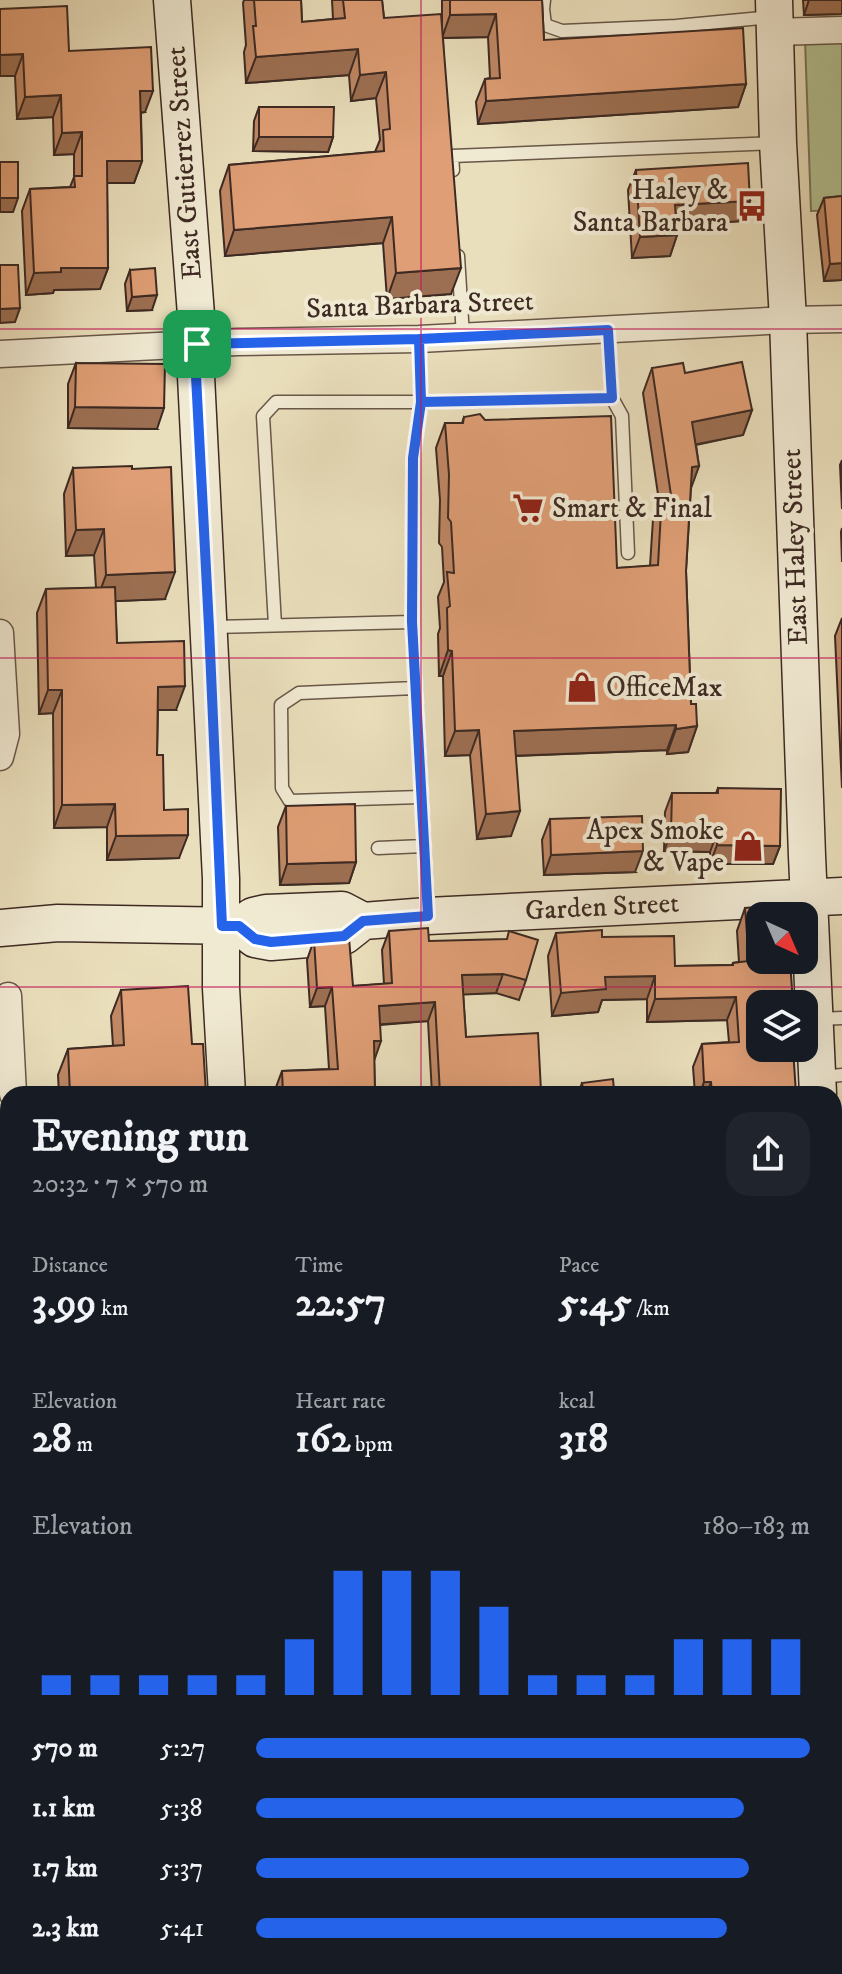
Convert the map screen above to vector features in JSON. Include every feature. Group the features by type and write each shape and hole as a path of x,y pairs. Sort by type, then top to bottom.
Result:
{"main road":[{"name":"East Gutierrez Street","path":"172,0 197,344 209,627 230,926 221,988 227,1086"},
{"name":"East Haley Street","path":"775,16 778,143 788,320 826,896 826,1082"},
{"name":"Garden Street","path":"0,928 58,923 230,926 266,913 342,910 363,921 826,896"}],"street":[{"path":"775,16 842,30"},
{"name":"Santa Barbara Street","path":"0,354 197,344 419,339 842,319"},
{"path":"0,633 6,734 0,757"},
{"path":"8,996 13,1086"}],"lane":[{"path":"544,0 545,25 562,31 676,26 775,16"},
{"path":"454,186 452,156 778,143"},
{"path":"457,246 463,336"},
{"path":"608,330 612,398 622,416 628,553"},
{"path":"419,339 421,402 413,458 412,622 428,916"},
{"path":"275,625 263,416 276,402 612,398"},
{"path":"209,627 412,622"},
{"path":"415,688 299,693 281,705 282,788 290,801 421,797"},
{"path":"378,848 424,846"}],"green space":[{"path":"842,38 842,210 811,211 805,40"}],"building":[{"path":"254,0 301,0 302,22 345,18 343,0 382,0 384,18 441,14 461,268 396,273 392,217 234,230 229,165 384,151 383,130 390,129 386,72 360,75 358,49 256,57"},
{"path":"450,0 542,0 544,40 743,28 746,84 486,101 485,79 500,78 496,14 450,15"},
{"path":"67,6 69,51 151,47 153,91 140,91 142,161 107,161 108,268 61,268 61,272 34,273 30,189 75,187 74,176 82,176 82,132 62,133 61,95 25,97 23,54 0,55 0,9"},
{"path":"259,107 334,107 333,137 259,137"},
{"path":"0,162 18,162 18,198 0,198"},
{"path":"748,163 750,201 675,205 677,235 640,237 636,170"},
{"path":"842,196 842,263 830,264 824,198"},
{"path":"0,265 18,265 20,308 0,309"},
{"path":"155,268 157,295 132,297 130,270"},
{"path":"742,362 752,410 692,422 699,466 692,467 686,571 691,704 696,704 697,726 676,729 676,725 514,731 520,811 486,814 479,730 455,731 452,651 448,650 447,608 450,606 447,572 454,573 451,522 448,518 445,423 463,423 464,417 480,414 485,420 611,416 617,568 658,565 662,494 671,495 652,368 683,363 685,373"},
{"path":"76,363 165,364 164,408 75,407"},
{"path":"132,466 132,469 171,467 175,572 106,575 104,529 76,530 73,468"},
{"path":"115,587 117,643 184,641 185,686 158,687 157,755 163,755 164,810 188,809 188,835 116,836 115,804 62,805 62,690 48,690 46,589"},
{"path":"718,788 781,789 780,846 717,845 717,833 671,832 672,793 718,793"},
{"path":"355,804 356,862 287,864 286,806"},
{"path":"642,816 643,851 551,855 550,819"},
{"path":"428,928 429,941 507,939 509,931 538,940 526,980 503,974 462,975 466,1037 538,1033 541,1086 440,1086 435,1002 379,1006 381,1041 374,1041 375,1086 283,1086 282,1071 338,1069 332,987 317,988 314,940 349,938 353,986 392,983 389,931"},
{"path":"602,930 602,937 674,936 675,966 746,961 746,974 791,974 792,990 746,990 746,1062 794,1062 795,1086 711,1086 711,1082 704,1082 702,1044 739,1042 736,997 655,999 655,976 605,977 606,989 561,993 556,933"},
{"path":"188,986 192,1044 203,1044 206,1086 70,1086 68,1049 124,1045 121,990"},
{"path":"613,1079 614,1086 583,1086 582,1083"}],"place":[{"name":"Haley & Santa Barbara","path":"752,206"},
{"name":"Smart & Final","path":"528,508"},
{"name":"OfficeMax","path":"582,687"},
{"name":"Apex Smoke & Vape","path":"748,846"}],"route":[{"path":"197,344 222,926 239,926 255,939 271,942 344,936 363,921 428,916 412,622 413,458 421,402 419,339 608,330 612,398 421,402 419,339 197,344"}]}
